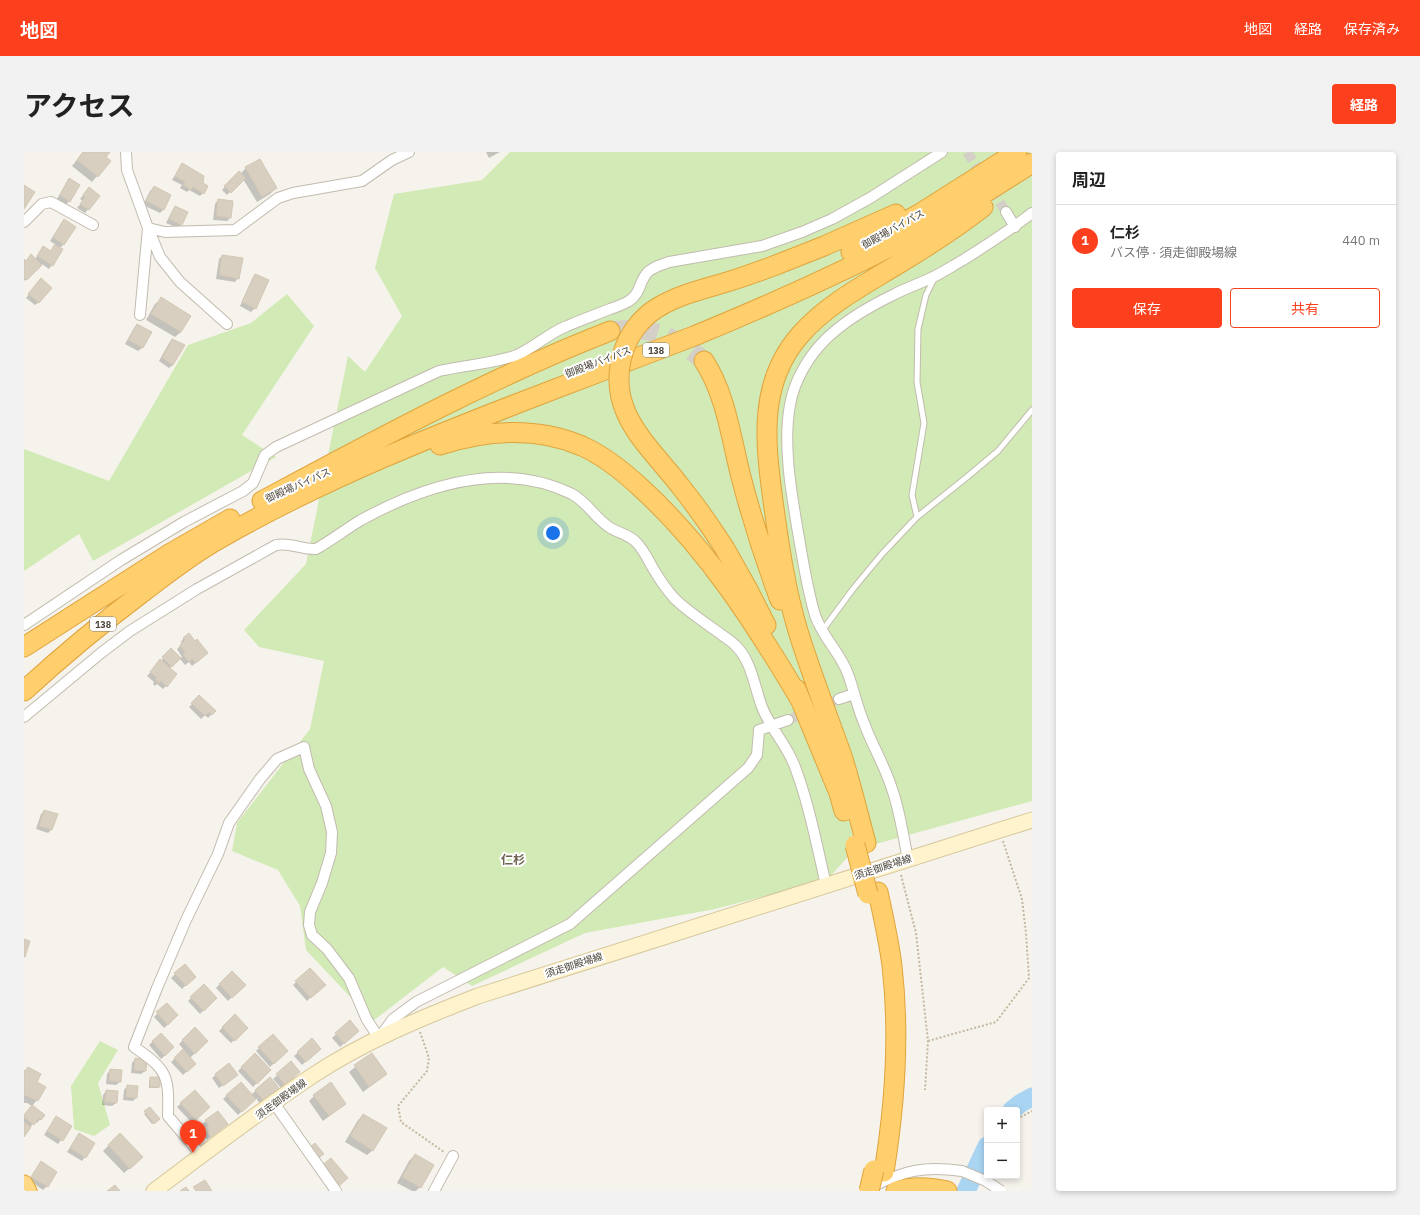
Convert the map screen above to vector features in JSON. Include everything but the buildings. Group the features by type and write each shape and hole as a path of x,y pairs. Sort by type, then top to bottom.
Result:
{"highway":[{"path":"860,844 801,701 750,594 725,549 701,513 636,432 626,415 620,397 618,380 620,363 624,348 631,334 643,319 656,309 672,300 776,265 875,224 938,193 1008,152"},
{"name":"御殿場バイパス","path":"265,507 415,433 689,326 790,282 853,251 919,214 1017,152"},
{"name":"御殿場バイパス","path":"177,557 206,531 346,475 430,438 555,388 693,336 796,293 927,227 1032,163"},
{"path":"880,1191 879,1171 886,1041 882,970 873,893 860,844 851,790 842,758 809,665 788,590 778,536 766,448 767,413 772,387 781,362 800,335 824,313 852,292 918,252 981,209 1032,168"},
{"path":"265,507 418,418 581,342 610,331"},
{"path":"704,361 719,390 746,496 776,590 851,790"},
{"path":"265,507 422,451 449,442 475,436 504,432 532,432 583,446 605,459 633,481 677,524 718,574 755,625 801,701"},
{"name":"138","path":"24,647 177,557"},
{"name":"138","path":"24,691 177,557"},
{"path":"869,1191 879,1171"},
{"path":"24,1184 28,1191"},
{"path":"896,1191 920,1187 942,1190"}],"main road":[{"name":"須走御殿場線","path":"154,1191 312,1076 379,1038 416,1021 478,996 1032,820"}],"street":[{"path":"126,152 127,170 160,257 180,282 227,324"},
{"path":"148,228 165,232 234,230 278,198 293,192 362,181 392,160 409,152"},
{"path":"24,625 121,560 184,522 243,491 253,483 265,455 276,447 439,371 459,366 495,361 515,356 530,349 549,335 565,326 630,300 639,292 642,281 647,273 658,266 669,262 762,246 802,232 870,198 942,152"},
{"path":"24,222 42,204 51,202 93,226"},
{"path":"1006,212 1015,227"},
{"path":"903,861 893,790 864,723 848,672 822,631 815,614 806,575 796,518 787,444 790,404 795,385 804,367 815,351 826,339 841,327 861,313 894,294 936,276 1015,227 1032,213"},
{"path":"140,314 148,228"},
{"path":"24,716 130,631 191,593 276,545 283,543 308,550 316,549 362,520 415,495 469,479 490,477 531,481 555,487 575,496 588,506 609,527 622,532 634,540 643,549 655,572 675,599 735,645 750,669 762,707 794,765 801,784 826,885"},
{"path":"839,699 854,694"},
{"path":"202,1156 168,1116 169,1091 165,1075 152,1059 134,1047 157,988 186,920 218,854 229,824 260,779 277,759 304,747 309,769 326,806 332,832 331,853 322,883 310,912 309,926 312,935 327,949 350,978 367,1020 379,1038 393,1019 416,1002 570,924 748,768 757,755 759,730 788,720"},
{"path":"274,1103 336,1191"},
{"path":"434,1191 453,1156"},
{"path":"865,1191 904,1172 923,1168 962,1172 986,1181 1000,1191"}],"lane":[{"path":"917,517 912,495 924,423 917,382 918,329 926,295 936,276"},
{"path":"822,631 853,589 882,554 917,517 998,450 1032,410"}],"path":[{"path":"928,1041 996,1022 1029,978 1022,899 1000,831"},
{"path":"903,861 916,933 928,1041 925,1090"},
{"path":"416,1021 429,1058 427,1071 398,1106 401,1122 444,1152 453,1156"},
{"path":"1020,1117 1032,1111"}],"green space":[{"path":"510,152 1032,152 1032,801 854,850 827,880 715,909 585,933 472,986 443,967 373,1021 306,950 300,906 278,870 232,851 237,823 310,729 324,661 259,647 244,630 306,564 348,356 365,372 402,316 375,268 394,194 482,180"},
{"path":"287,294 314,326 242,435 276,457 93,561 79,534 24,571 24,449 109,481 188,345 251,323"},
{"path":"100,1041 118,1050 98,1083 110,1125 94,1136 74,1129 71,1086"}],"waterway":[{"path":"1016,1107 1032,1097"},
{"path":"966,1191 984,1152"}],"tunnel":[{"path":"967,152 1006,212"},
{"path":"610,331 637,330 661,334 683,345 704,361"},
{"path":"788,720 839,699"}],"place":[{"name":"仁杉","path":"193,1153"}],"district":[{"name":"仁杉","path":"513,859"}]}
